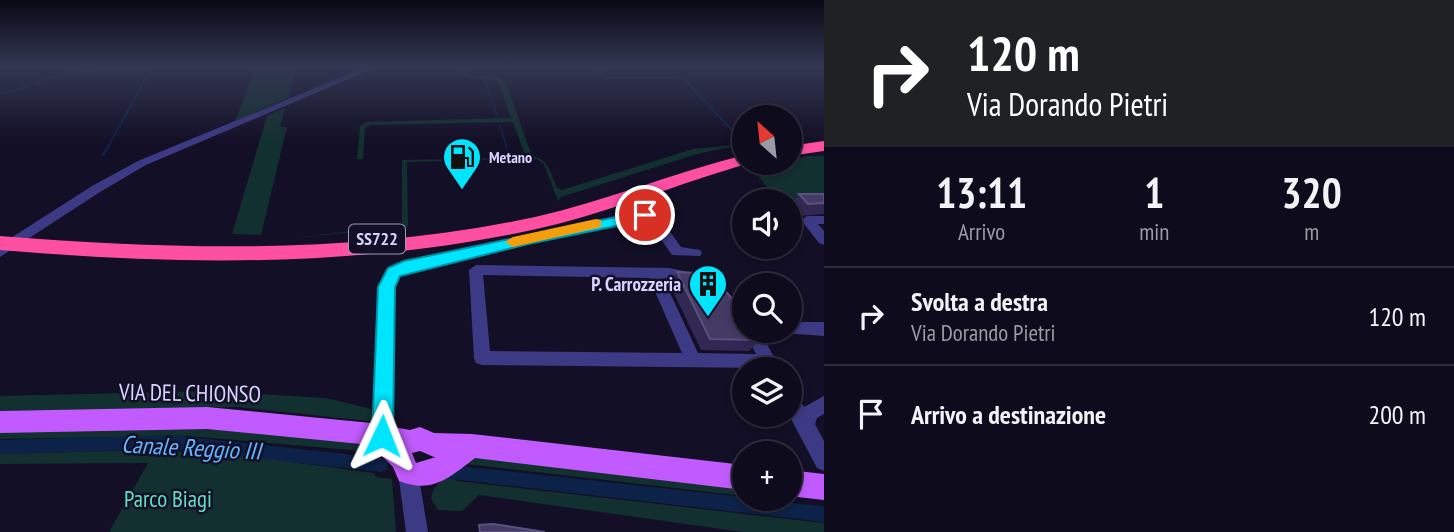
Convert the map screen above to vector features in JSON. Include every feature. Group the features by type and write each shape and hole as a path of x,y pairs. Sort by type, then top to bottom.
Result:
{"highway":[{"path":"802,142 824,139"},
{"path":"802,150 824,146"},
{"path":"802,153 824,152"},
{"name":"SS722","path":"0,233 178,246 353,241 455,228 533,214 732,156"},
{"name":"SS722","path":"0,243 194,257 294,255 392,247 543,221 732,164"}],"main road":[{"name":"VIA DEL CHIONSO","path":"0,422 207,418 287,424 380,436"},
{"path":"380,436 419,460 472,446 732,477"},
{"path":"802,484 824,487"}],"street":[{"path":"0,252 76,202 157,156 313,92"},
{"path":"380,436 387,287 389,277 397,270 638,215 656,222 677,252 695,253"},
{"path":"824,220 807,220 824,240"},
{"path":"710,282 654,273 476,270 482,358 732,363"},
{"path":"654,273 693,360"},
{"path":"802,328 824,329"},
{"path":"805,425 811,412 824,404"},
{"path":"802,420 824,461"},
{"path":"416,522 419,460"}],"green space":[{"path":"246,92 290,92 288,98 235,121"},
{"path":"502,92 509,92 532,156 546,164 557,188 562,190 693,149 732,147 697,154 561,197 558,201 544,164 537,159 407,162 408,227 293,238 402,225 402,160 526,158 513,122 370,125 365,128 363,159 357,159 360,126 367,122 511,118"},
{"path":"285,108 280,127 287,127 261,235 232,234 267,116"},
{"path":"824,156 824,205 802,205 802,189 769,189 757,175 802,175 802,157"},
{"path":"210,391 326,398 371,409 377,422 237,407 0,411 0,396"},
{"path":"232,424 368,440 375,452 188,436 0,439 0,427"},
{"name":"Parco Biagi","path":"148,450 225,453 373,473 376,477 392,479 396,532 109,532 148,463 0,464 0,454"},
{"path":"474,452 732,481 732,495 466,464"},
{"path":"448,476 457,481 824,523 824,532 743,532 479,495 462,511 438,510 431,499 432,495 436,485"}],"building":[{"path":"802,194 824,194 824,203 808,204"},
{"path":"677,272 697,273 719,283 732,299 732,339 710,339"},
{"path":"493,524 545,532 480,532 479,525"}],"waterway":[{"path":"0,94 8,92"},
{"path":"108,147 138,92"},
{"path":"288,99 290,92"},
{"path":"489,92 497,116"},
{"path":"696,92 732,130"},
{"path":"500,126 507,147"},
{"path":"103,155 109,145"},
{"name":"Canale Reggio III","path":"0,447 172,442 381,465"},
{"name":"Canale Reggio III","path":"451,472 824,514"}],"slow traffic":[{"path":"513,242 596,224"}],"place":[{"name":"Metano","path":"462,191"},
{"name":"P. Carrozzeria","path":"708,318"}],"route":[{"path":"382,436 387,287 391,274 404,267 645,215"}]}
